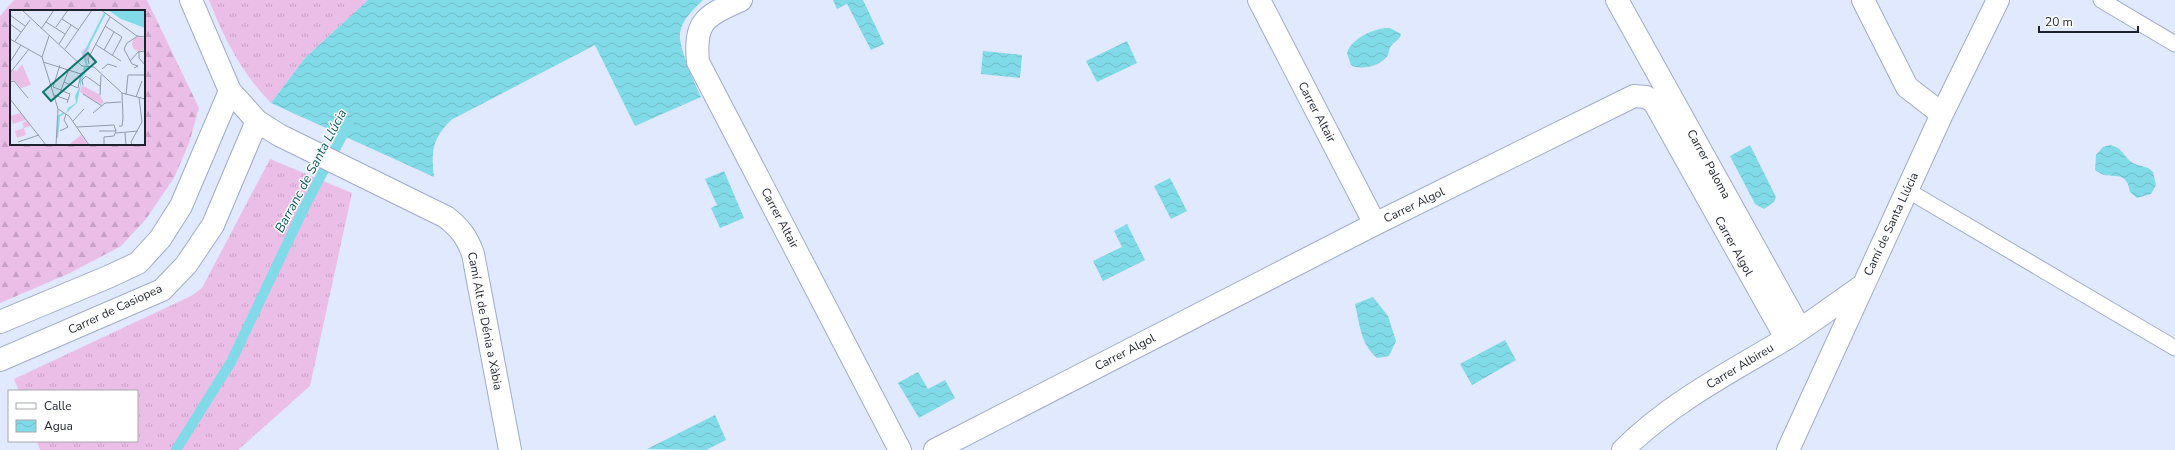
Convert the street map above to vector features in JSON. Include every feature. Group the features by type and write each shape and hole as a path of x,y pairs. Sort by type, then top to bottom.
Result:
{"street":[{"name":"Camí Alt de Dénia a Xàbia","path":"191,0 230,91 257,121 279,135 446,217 468,238 473,254 510,450"},
{"name":"Carrer Altair","path":"741,0 718,11 705,20 698,33 698,62 900,450"},
{"name":"Carrer Altair","path":"1259,0 1375,224"},
{"name":"Carrer Paloma","path":"1617,0 1793,334"},
{"path":"1863,0 1907,87 1942,114"},
{"name":"Camí de Santa Llúcia","path":"1788,450 1906,190 1998,0"},
{"path":"0,322 108,277 138,262 160,239 181,206 230,91"},
{"name":"Carrer Algol","path":"935,450 1375,224 1634,96 1646,97 1654,102 1793,334"},
{"name":"Carrer de Casiopea","path":"0,360 162,290 186,264 213,225 257,121"},
{"name":"Carrer Albireu","path":"1623,450 1644,429 1689,396 1793,334 1862,286"}],"lane":[{"path":"2101,0 2175,44"},
{"path":"1906,190 2175,348"}],"green space":[{"path":"14,0 147,0 199,108 189,143 174,178 146,219 121,246 70,273 0,303 0,16"},
{"path":"209,0 368,0 305,58 271,103 251,80 235,55 227,41"},
{"path":"270,159 352,193 310,386 238,450 40,450 37,442 138,442 138,390 19,390 14,379 191,296 202,288"}],"water":[{"path":"368,0 703,0 683,23 680,33 684,56 701,97 635,126 595,45 451,120 440,133 434,146 434,177 271,103 305,58"},
{"path":"833,0 863,0 884,44 871,50 847,4 837,9"},
{"path":"1390,28 1401,34 1398,40 1390,47 1388,55 1385,59 1376,65 1360,68 1351,65 1347,53 1353,43 1365,34 1378,29"},
{"path":"1127,41 1137,63 1097,82 1086,61"},
{"path":"983,51 1022,55 1020,78 981,74"},
{"path":"1750,145 1776,197 1774,202 1764,209 1755,204 1730,156"},
{"path":"2110,145 2121,150 2133,163 2148,168 2153,172 2156,185 2151,194 2137,198 2130,192 2125,179 2117,176 2101,174 2095,170 2096,155 2103,147"},
{"path":"724,171 744,218 720,228 711,208 717,205 705,179"},
{"path":"1170,178 1187,211 1171,219 1154,186"},
{"path":"1127,224 1145,260 1103,281 1093,261 1122,247 1114,231"},
{"path":"1373,297 1388,316 1396,341 1389,356 1377,358 1371,352 1364,340 1355,304"},
{"path":"1505,340 1516,360 1472,385 1460,364"},
{"path":"918,372 928,389 945,380 955,398 919,418 898,383"},
{"path":"715,415 726,440 706,450 647,449"}],"waterway":[{"name":"Barranc de Santa Llúcia","path":"176,450 231,362 305,206 348,125"}]}
